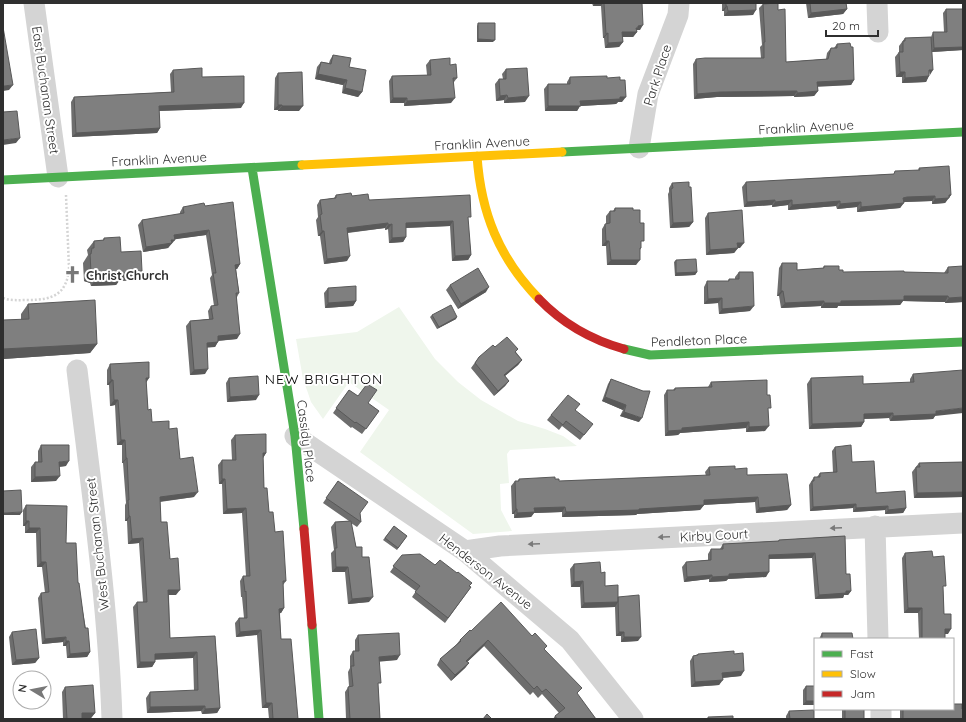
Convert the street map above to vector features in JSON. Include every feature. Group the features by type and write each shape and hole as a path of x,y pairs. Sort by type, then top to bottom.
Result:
{"street":[{"name":"East Buchanan Street","path":"34,3 62,186"},
{"name":"Park Place","path":"639,148 648,94 678,15 679,3"},
{"path":"877,3 878,32"},
{"name":"Franklin Avenue","path":"3,180 62,186 252,168 963,132"},
{"name":"Pendleton Place","path":"477,156 483,202 492,231 520,279 538,299 560,318 580,331 606,343 650,355 963,342"},
{"name":"Cassidy Place","path":"252,168 295,436 311,607 319,719"},
{"name":"West Buchanan Street","path":"77,370 105,610 112,719"},
{"name":"Henderson Avenue","path":"295,436 464,551 570,640 633,719"},
{"name":"Kirby Court","path":"464,551 500,546 875,526 963,523"},
{"path":"875,526 878,638"}],"path":[{"path":"3,298 10,300 47,299 61,292 66,285 69,276 69,268 62,186"}],"shaded area":[{"path":"399,307 435,359 458,382 481,400 518,421 563,436 577,446 510,450 507,454 509,483 500,484 501,510 512,531 473,534 360,452 389,410 349,382 323,419 311,402 303,379 296,339 357,332"}],"building":[{"path":"604,3 642,3 643,25 636,28 637,32 622,32 623,42 608,43"},
{"path":"726,3 756,3 756,10 728,11"},
{"path":"778,3 778,10 785,9 786,62 828,59 831,48 837,48 837,44 850,43 851,47 853,47 854,80 817,82 818,91 797,93 797,91 720,92 697,94 696,59 764,58 765,42 763,4"},
{"path":"810,3 846,3 847,9 811,13"},
{"path":"946,9 963,9 963,47 934,48 933,32 947,32"},
{"path":"478,23 495,23 495,40 478,39"},
{"path":"3,27 13,85 3,86"},
{"path":"931,37 933,70 929,70 929,76 905,78 905,72 900,72 899,52 903,52 903,41 905,41 905,38"},
{"path":"333,55 351,58 349,67 366,70 362,92 345,88 347,80 318,74 321,62 331,64"},
{"path":"450,58 450,65 456,64 457,78 453,78 455,98 407,101 407,98 393,98 392,76 431,75 430,60"},
{"path":"202,68 202,77 244,76 244,103 159,106 160,128 76,133 74,97 174,92 173,70"},
{"path":"527,68 529,96 508,98 507,95 500,96 499,79 506,79 506,69"},
{"path":"302,72 303,106 278,105 278,73"},
{"path":"607,76 607,78 620,77 620,80 625,80 626,97 620,97 620,99 580,101 581,106 548,106 548,84 570,84 570,77"},
{"path":"17,111 20,138 3,140 3,112"},
{"path":"949,166 951,195 949,195 949,198 935,199 935,196 907,197 903,198 904,203 861,207 861,202 840,204 840,201 792,205 792,200 775,202 775,200 747,202 746,182 894,174 895,171 920,170 919,168"},
{"path":"689,182 689,187 691,187 693,222 673,223 672,183"},
{"path":"351,193 352,196 368,194 369,200 470,195 471,217 468,217 471,255 455,256 453,221 406,223 406,237 392,238 392,224 388,225 388,223 347,228 350,256 327,259 324,231 322,231 320,215 322,214 320,200 336,198 336,195"},
{"path":"233,202 240,264 235,265 239,293 236,293 240,334 218,336 218,342 207,343 208,369 194,370 190,321 213,319 211,306 218,305 213,273 216,273 209,230 174,235 175,240 171,240 172,243 146,247 142,220 184,213 183,207 204,203 205,206"},
{"path":"615,208 633,208 633,210 640,210 640,223 644,223 644,241 641,241 640,260 611,260 609,241 606,241 605,224 610,223 610,211 615,211"},
{"path":"742,210 744,243 737,243 738,248 710,250 708,213"},
{"path":"120,237 121,252 141,251 142,271 125,272 123,276 97,277 97,274 91,272 90,254 92,248 94,248 94,241 104,240 104,238"},
{"path":"696,259 697,272 676,273 676,260"},
{"path":"782,263 797,263 797,270 824,268 824,266 839,266 839,270 843,270 843,272 904,271 948,273 948,267 963,266 963,297 949,298 948,296 904,296 904,300 841,301 841,303 824,303 824,301 785,303 783,291 781,291"},
{"path":"478,268 489,287 461,304 450,285"},
{"path":"739,272 753,272 754,306 722,309 722,298 708,299 707,281 729,281 729,279 739,279"},
{"path":"356,286 356,301 328,303 328,288"},
{"path":"95,300 97,344 3,349 3,320 29,319 28,304"},
{"path":"451,305 457,317 439,327 432,315"},
{"path":"507,337 518,349 515,352 522,360 504,375 509,381 498,391 475,363 479,357 493,345 495,347"},
{"path":"149,362 149,378 146,378 148,410 151,409 152,422 169,421 169,429 177,428 180,459 193,457 198,492 160,497 161,522 167,522 170,559 178,558 180,590 168,590 170,638 215,636 220,708 205,709 205,706 150,707 150,692 198,690 197,652 155,654 155,662 140,662 137,602 147,602 143,538 132,539 129,516 125,440 121,440 118,400 114,400 113,380 111,380 110,364"},
{"path":"963,370 963,408 936,411 936,414 893,416 893,413 864,414 864,422 812,424 811,378 863,376 863,384 914,382 913,374"},
{"path":"258,376 259,395 230,397 229,378"},
{"path":"611,379 643,391 650,391 642,418 624,412 626,405 605,397"},
{"path":"767,380 767,395 770,395 771,408 768,408 769,426 749,427 749,422 682,428 682,430 668,431 667,390 675,390 675,388 712,387 711,382"},
{"path":"367,384 377,390 368,403 379,411 366,429 356,422 355,423 336,408 349,390 358,396"},
{"path":"568,395 580,404 575,410 593,424 584,435 566,421 563,425 551,415"},
{"path":"266,434 266,453 263,453 264,488 267,488 269,512 273,512 275,532 283,531 286,581 283,581 284,608 279,609 281,639 291,639 298,719 273,719 272,703 266,703 261,630 240,632 239,618 247,618 246,591 245,592 243,576 250,576 246,508 227,509 225,479 222,479 222,460 236,460 235,435"},
{"path":"41,445 69,445 69,461 59,462 60,476 35,477 35,462 42,462"},
{"path":"851,445 852,462 874,461 876,493 905,491 906,508 888,510 888,506 856,508 856,504 813,507 812,481 814,481 814,477 820,477 820,473 837,472 835,447"},
{"path":"963,462 963,492 917,493 916,467 920,467 919,463"},
{"path":"735,466 735,469 747,468 747,475 787,474 791,505 759,508 758,497 704,500 704,505 639,510 566,512 565,507 534,508 535,512 517,513 516,509 515,481 519,481 519,479 555,477 555,479 559,479 559,481 710,475 709,467"},
{"path":"338,481 368,502 360,513 361,522 326,498"},
{"path":"21,490 22,512 3,513 3,491"},
{"path":"26,505 67,506 66,543 76,543 78,583 85,628 88,628 90,652 70,654 69,641 66,641 66,637 45,639 41,593 49,592 46,562 41,562 40,528 29,528 29,521 26,521"},
{"path":"351,521 356,547 362,547 362,557 369,557 373,597 352,599 348,567 336,567 335,548 337,548 335,522"},
{"path":"394,526 407,536 398,548 385,538"},
{"path":"845,536 846,574 850,574 851,591 846,591 846,593 819,595 815,553 769,555 769,572 729,574 729,576 712,577 712,575 687,577 686,562 711,560 711,549 723,549 723,544"},
{"path":"932,551 933,557 944,556 946,586 943,586 944,614 951,614 951,629 945,629 945,638 922,638 922,608 908,608 905,553"},
{"path":"420,554 435,565 440,560 472,583 469,586 471,587 448,618 415,592 420,586 393,566 402,555"},
{"path":"600,562 601,573 605,572 605,586 618,585 618,602 584,603 583,581 574,582 574,564"},
{"path":"639,595 641,637 624,637 624,632 619,632 618,597"},
{"path":"501,602 532,636 535,633 547,646 544,649 582,688 577,693 596,719 557,719 555,716 565,708 546,689 542,692 537,686 534,689 488,640 466,661 469,663 455,675 440,659"},
{"path":"36,629 39,658 16,660 12,632"},
{"path":"399,633 400,655 379,657 381,683 378,683 380,719 350,719 348,687 353,686 351,666 354,666 353,651 359,651 358,635"},
{"path":"822,633 852,633 853,638 822,638"},
{"path":"734,651 734,654 743,653 744,671 722,673 723,680 695,682 693,656 698,654"},
{"path":"93,685 95,713 82,713 82,719 67,719 65,687"},
{"path":"806,686 814,686 814,701 806,701"},
{"path":"954,704 962,704 963,719 903,719 903,710 954,710"},
{"path":"814,710 814,719 790,719 789,711"},
{"path":"845,710 864,710 864,719 845,719"},
{"path":"487,714 492,719 483,719"},
{"path":"733,716 733,719 708,719 708,717"}],"traffic: fast":[{"path":"562,152 963,132"},
{"path":"3,180 302,165"},
{"path":"252,168 295,436 304,529"},
{"path":"624,349 650,355 963,342"},
{"path":"312,625 319,719"}],"traffic: slow":[{"path":"302,165 562,152"},
{"path":"477,156 483,197 494,234 513,267 539,299"}],"traffic: jam":[{"path":"539,299 557,316 578,330 600,341 624,349"},
{"path":"304,529 312,625"}],"place":[{"name":"Christ Church","path":"73,275"}],"district":[{"name":"NEW BRIGHTON","path":"324,379"}]}
